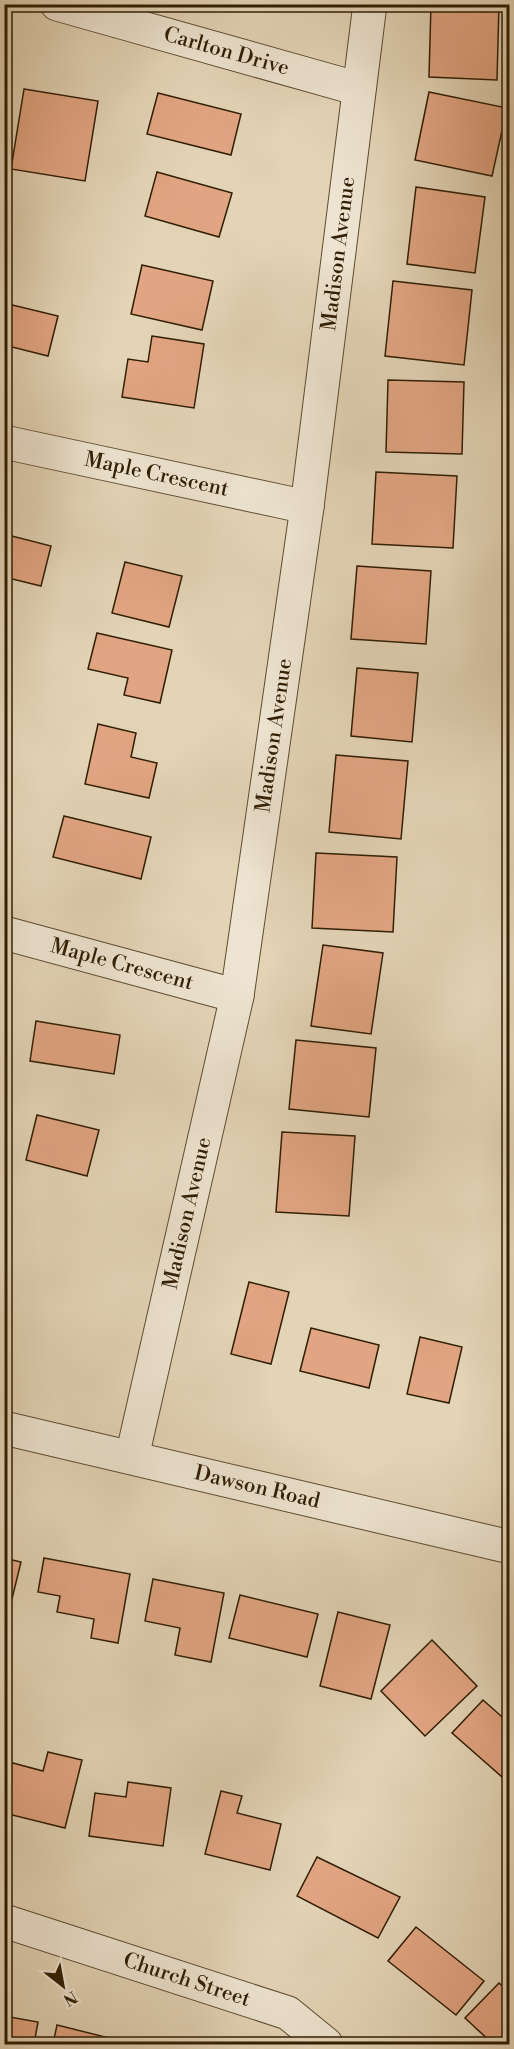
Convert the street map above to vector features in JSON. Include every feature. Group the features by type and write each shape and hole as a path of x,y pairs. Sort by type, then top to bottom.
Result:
{"street":[{"name":"Carlton Drive","path":"57,4 359,89"},
{"name":"Madison Avenue","path":"132,1457 237,996 308,507 370,4"},
{"name":"Maple Crescent","path":"4,442 308,507"},
{"name":"Maple Crescent","path":"4,933 237,996"},
{"name":"Dawson Road","path":"4,1428 509,1543"},
{"name":"Church Street","path":"4,1921 288,2013 326,2044"}],"building":[{"path":"431,4 499,4 497,80 429,77"},
{"path":"24,89 98,101 85,181 11,169"},
{"path":"429,92 507,108 492,176 415,160"},
{"path":"158,93 241,114 231,155 147,134"},
{"path":"157,172 232,193 219,237 145,216"},
{"path":"416,187 485,197 475,273 407,264"},
{"path":"142,265 213,281 202,330 131,314"},
{"path":"393,281 472,290 464,365 385,356"},
{"path":"4,303 58,316 48,356 4,345"},
{"path":"152,336 204,344 194,408 122,397 128,359 148,362"},
{"path":"388,380 464,382 462,454 386,452"},
{"path":"376,472 457,476 453,548 372,544"},
{"path":"4,534 51,546 41,586 4,577"},
{"path":"125,562 182,576 169,627 112,613"},
{"path":"357,566 431,571 426,644 351,639"},
{"path":"97,633 172,650 160,703 124,695 128,678 88,669"},
{"path":"357,668 418,673 412,742 351,736"},
{"path":"98,724 136,733 131,757 157,763 149,798 85,784"},
{"path":"336,755 408,761 401,839 329,832"},
{"path":"64,816 151,837 141,879 53,857"},
{"path":"316,853 397,857 393,932 312,928"},
{"path":"323,945 383,953 371,1034 311,1026"},
{"path":"36,1021 120,1035 114,1074 30,1061"},
{"path":"296,1040 376,1048 369,1117 289,1109"},
{"path":"37,1115 99,1130 87,1176 26,1160"},
{"path":"282,1132 355,1136 349,1216 276,1212"},
{"path":"249,1282 289,1292 271,1364 231,1354"},
{"path":"311,1328 379,1345 369,1388 300,1371"},
{"path":"420,1337 462,1347 449,1403 407,1394"},
{"path":"4,1558 21,1562 10,1607 4,1605"},
{"path":"44,1558 130,1574 118,1643 91,1638 94,1619 57,1612 60,1596 38,1592"},
{"path":"153,1579 224,1593 211,1662 175,1655 180,1628 145,1621"},
{"path":"240,1595 318,1614 307,1657 229,1638"},
{"path":"338,1612 390,1625 371,1699 320,1686"},
{"path":"432,1640 477,1686 425,1736 381,1691"},
{"path":"483,1700 510,1724 510,1784 452,1733"},
{"path":"48,1752 82,1760 65,1828 4,1813 4,1778 9,1762 43,1771"},
{"path":"128,1782 171,1788 163,1846 89,1836 95,1793 126,1797"},
{"path":"221,1791 242,1796 237,1813 281,1824 270,1870 205,1854"},
{"path":"317,1857 400,1897 378,1938 297,1896"},
{"path":"416,1927 484,1981 456,2015 388,1961"},
{"path":"499,1983 510,1993 510,2044 493,2044 465,2018"},
{"path":"4,2016 38,2022 34,2044 4,2044"},
{"path":"57,2025 125,2042 124,2044 53,2044"}]}
